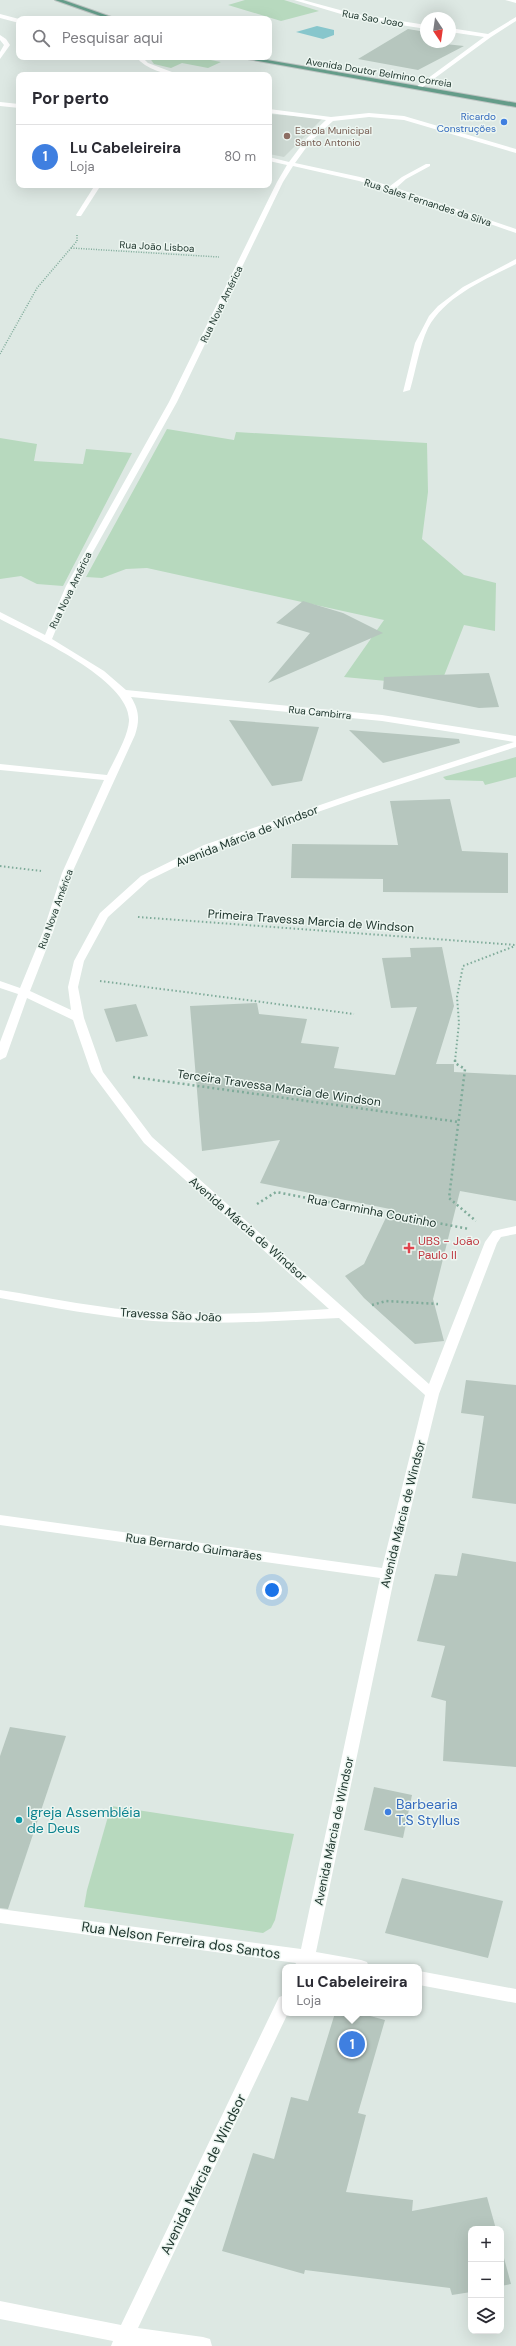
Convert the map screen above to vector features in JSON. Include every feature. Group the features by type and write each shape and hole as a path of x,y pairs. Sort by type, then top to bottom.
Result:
{"main road":[{"path":"59,0 105,16"},
{"name":"Avenida Doutor Belmino Correia","path":"257,60 516,105"}],"street":[{"name":"Rua Sao Joao","path":"297,0 372,19 420,26"},
{"path":"508,0 516,1"},
{"path":"0,16 16,20"},
{"path":"418,88 489,36 516,19"},
{"path":"508,24 516,23"},
{"path":"456,31 489,36"},
{"path":"0,37 7,45 0,57"},
{"path":"142,60 146,64 169,72"},
{"path":"0,104 16,106"},
{"path":"272,111 331,119 369,115 404,118 516,151"},
{"name":"Rua Nova América","path":"0,1057 48,932 68,873 111,778 134,720 133,709 123,693 106,676 47,640 70,586 166,415 290,164 321,126 331,119"},
{"name":"Rua Sales Fernandes da Silva","path":"272,161 392,188 516,231"},
{"path":"392,188 404,178 428,165"},
{"path":"79,215 96,188"},
{"path":"406,390 425,328 437,311 492,273 516,261"},
{"path":"0,615 47,640"},
{"name":"Rua Cambirra","path":"123,693 382,718 516,739"},
{"name":"Avenida Márcia de Windsor","path":"304,1962 388,1574 432,1394 148,1140 97,1072 78,1018 73,987 79,961 104,915 145,878 190,855 347,798 516,744"},
{"path":"0,767 111,778"},
{"path":"0,984 25,992 64,1009 78,1018"},
{"path":"432,1394 486,1254 497,1234 516,1230"},
{"name":"Travessa São João","path":"0,1294 126,1314 184,1318 237,1318 342,1313"},
{"name":"Rua Bernardo Guimarães","path":"0,1520 388,1574"},
{"name":"Rua Nelson Ferreira dos Santos","path":"0,1916 304,1962 327,1964"},
{"path":"422,1979 516,1996"},
{"name":"Avenida Márcia de Windsor","path":"123,2341 282,2008"},
{"path":"0,2310 123,2341 204,2346"}],"path":[{"path":"0,354 37,288 77,241 79,215"},
{"name":"Rua João Lisboa","path":"71,248 243,258"},
{"path":"0,866 68,873"},
{"name":"Primeira Travessa Marcia de Windson","path":"104,915 516,946"},
{"path":"497,1234 477,1222 449,1198 452,1151 458,1122 465,1069 455,1063 459,1024 457,997 463,966 516,946"},
{"path":"76,978 354,1014"},
{"name":"Terceira Travessa Marcia de Windson","path":"97,1072 458,1122"},
{"name":"Rua Carminha Coutinho","path":"235,1217 276,1192 497,1234"},
{"path":"342,1313 386,1301 467,1306"}],"shaded area":[{"name":"Escola Municipal Santo Antonio","path":"272,114 322,119 284,157 272,155"}],"green space":[{"path":"245,0 284,0 319,11 281,21 272,18 272,16 264,16 228,5"},
{"path":"151,60 211,60 221,62 208,68 182,63 171,68 154,64"},
{"path":"167,429 234,440 236,432 427,443 428,492 422,539 464,575 496,583 495,631 464,625 440,686 344,677 384,620 147,568 126,569 102,578 86,577"},
{"path":"0,438 37,444 34,461 83,464 86,449 132,453 63,586 37,584 21,576 0,579"},
{"path":"516,757 516,777 485,785 483,781 446,780 443,777"},
{"path":"111,1806 294,1834 275,1920 271,1928 263,1933 84,1907 87,1890"}],"water":[{"path":"317,26 334,30 334,35 323,39 296,32"}],"building":[{"path":"408,29 420,31 420,48 456,48 456,45 464,46 418,70 358,59"},
{"path":"303,601 343,613 383,633 268,683 310,633 276,623"},
{"path":"489,673 499,707 479,708 383,689 384,677"},
{"path":"229,720 319,727 302,781 272,786"},
{"path":"349,730 459,739 460,743 383,763"},
{"path":"450,799 462,851 508,853 508,893 383,892 383,879 291,878 292,844 398,845 390,801"},
{"path":"442,947 454,1006 436,1064 454,1064 454,1072 516,1075 516,1201 460,1191 433,1299 444,1341 415,1344 364,1298 345,1276 364,1264 390,1209 260,1183 280,1140 202,1151 190,1006 257,1003 259,1014 307,1019 301,1043 339,1047 334,1068 395,1075 417,1007 391,1008 382,958 411,957 410,948"},
{"path":"136,1004 148,1036 116,1042 104,1009"},
{"path":"466,1380 516,1385 516,1504 472,1498 484,1416 461,1413"},
{"path":"462,1553 516,1562 516,1767 443,1761 446,1701 431,1697 445,1646 417,1641 435,1574 457,1576"},
{"name":"Igreja Assembléia de Deus","path":"10,1727 66,1736 8,1909 0,1908 0,1756"},
{"name":"Barbearia T.S Styllus","path":"374,1787 412,1795 403,1838 364,1830"},
{"path":"402,1878 503,1901 488,1958 385,1933"},
{"path":"334,2016 370,2016 385,2020 358,2113 366,2115 346,2192 413,2200 412,2211 487,2197 495,2226 468,2226 468,2292 452,2295 450,2288 305,2270 304,2274 222,2251 253,2153 274,2159 291,2097 308,2101"},
{"path":"504,2258 511,2284 504,2285"}],"place":[{"name":"Ricardo Construções","path":"504,122"},
{"name":"Escola Municipal Santo Antonio","path":"287,136"},
{"name":"UBS - João Paulo II","path":"409,1248"},
{"name":"Barbearia T.S Styllus","path":"388,1812"},
{"name":"Igreja Assembléia de Deus","path":"19,1820"},
{"name":"Lu Cabeleireira","path":"352,2044"}]}
